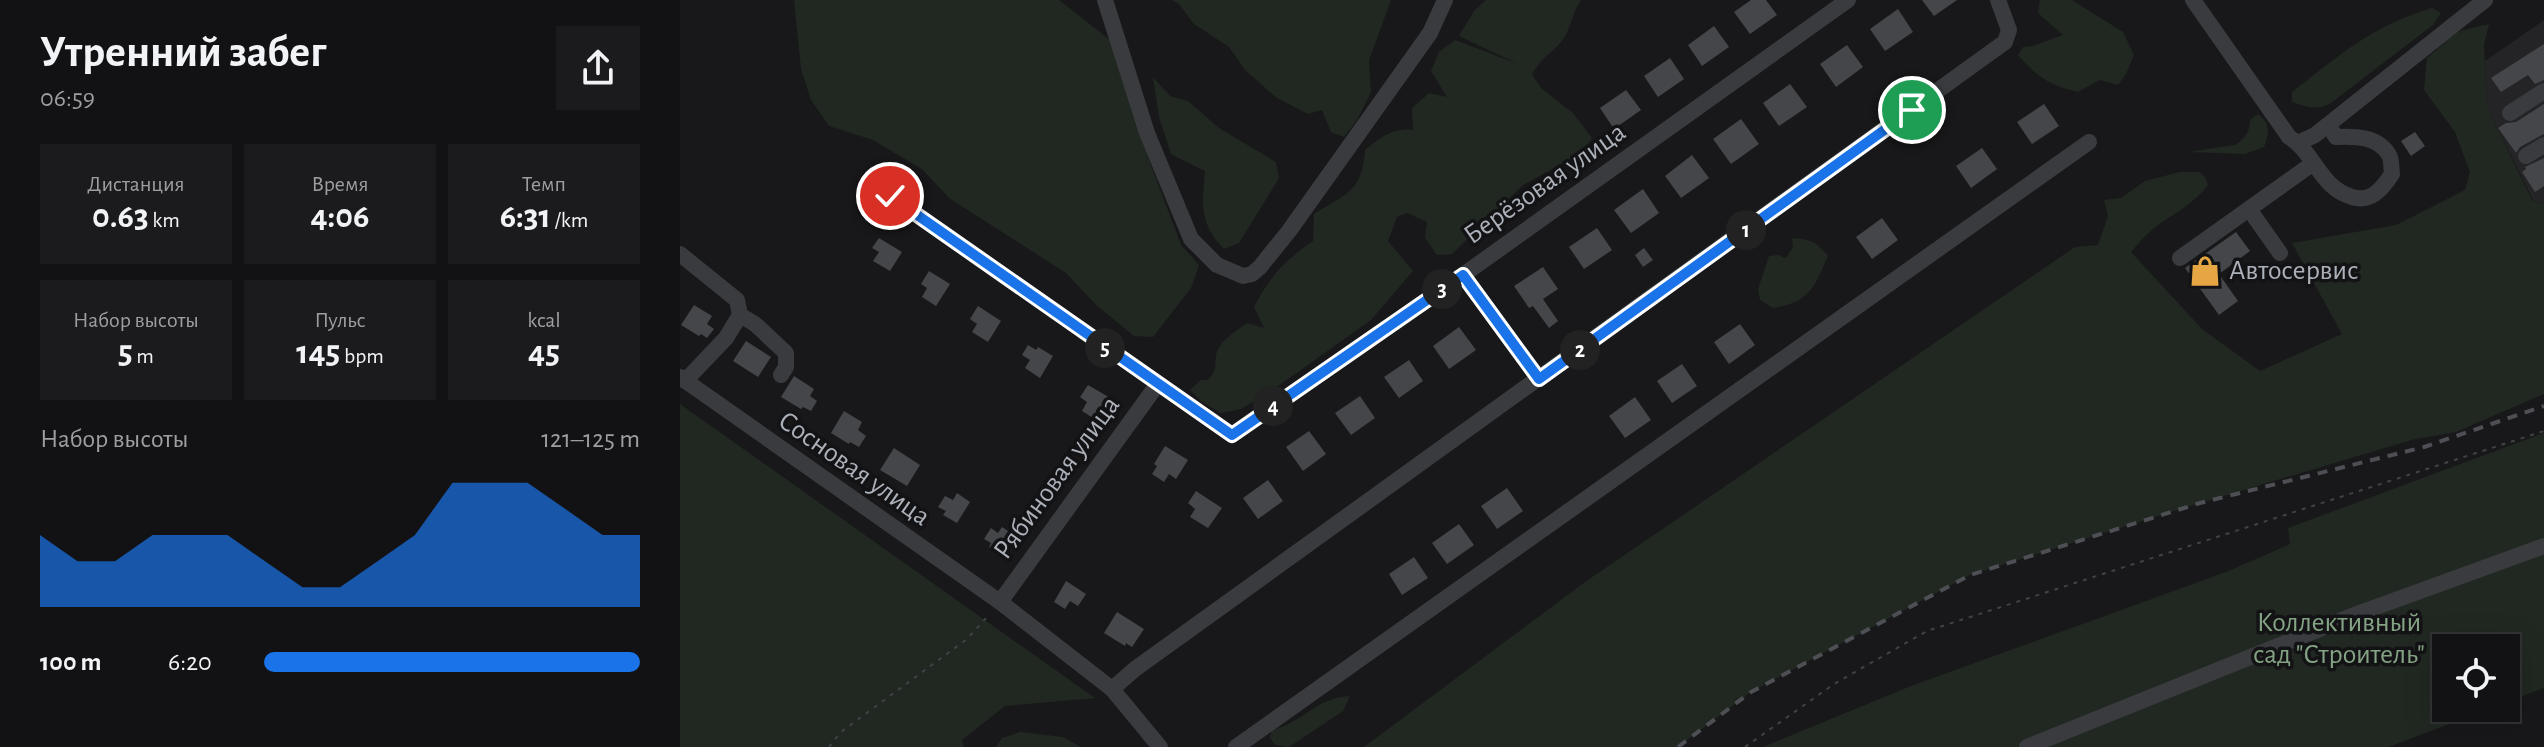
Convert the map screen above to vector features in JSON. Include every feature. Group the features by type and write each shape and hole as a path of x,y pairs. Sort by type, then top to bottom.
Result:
{"street":[{"path":"1105,0 1147,133 1191,239 1217,265 1243,276 1252,274 1260,267 1289,231 1401,76 1430,33 1445,0"},
{"name":"Берёзовая улица","path":"1232,435 1463,275 1848,0"},
{"path":"1112,689 1135,669 2005,42 2009,30 1998,0"},
{"path":"2193,0 2289,137 2298,143 2328,185 2349,196 2364,199 2380,191 2392,174 2390,156 2376,142 2358,136 2336,137 2328,125"},
{"path":"2298,143 2315,135 2485,0"},
{"path":"2510,113 2544,91"},
{"path":"1236,747 2089,142"},
{"path":"2526,156 2544,145"},
{"path":"2180,258 2312,164"},
{"name":"Рябиновая улица","path":"890,196 1232,435"},
{"path":"2249,209 2280,253"},
{"path":"680,254 737,300 740,315 726,338 683,379"},
{"path":"1463,275 1539,379"},
{"path":"740,315 755,324 786,353 786,367 781,375"},
{"name":"Сосновая улица","path":"683,379 1000,602 1112,689 1160,747"},
{"name":"Рябиновая улица","path":"1000,602 1157,385"},
{"path":"2027,747 2357,614 2544,546"}],"path":[{"path":"1745,747 1834,684 1927,631 2544,431"},
{"path":"829,747 841,732 967,639 1000,602"}],"shaded area":[{"path":"2544,20 2544,204 2533,200 2487,107 2485,61"}],"green space":[{"path":"794,0 1059,0 1110,40 1139,133 1181,245 1199,265 1191,288 1153,337 1134,336 1096,305 1066,273 949,198 923,170 873,140 829,126 811,100 801,69"},
{"path":"1172,0 1391,0 1369,60 1371,92 1357,120 1344,137 1331,132 1322,110 1308,114 1277,98 1245,70 1229,47 1194,24 1179,4"},
{"path":"1486,0 1581,0 1562,41 1532,75 1542,89 1573,113 1592,138 1583,152 1523,185 1452,254 1437,255 1425,238 1427,222 1407,213 1397,217 1388,241 1413,271 1371,320 1241,409 1221,413 1202,402 1190,390 1211,376 1217,351 1228,337 1247,323 1264,328 1254,307 1260,296 1279,270 1313,241 1314,214 1356,184 1365,150 1393,132 1413,130 1412,108 1429,93 1447,97 1431,71 1439,52 1455,40 1518,64 1459,36 1474,11"},
{"path":"2040,0 2072,0 2123,32 2134,55 2118,85 2100,80 2078,92 2051,83 2025,63 2018,55 2023,47 2063,35 2038,13"},
{"path":"2432,8 2441,13 2433,25 2331,103 2316,108 2292,102 2292,92 2357,43 2410,15"},
{"path":"2489,24 2484,45 2487,107 2532,200 2544,204 2544,394 2456,432 2415,439 1970,575 1751,692 1678,747 1364,747 1585,582 2075,247 2098,245 2108,216 2104,200 2121,198 2145,181 2180,172 2199,172 2205,177 2208,185 2202,192 2154,228 2131,252 2202,329 2260,371 2342,334 2292,243 2396,225 2465,190 2470,172 2455,132 2424,90 2427,58 2457,32"},
{"path":"1153,77 1170,96 1188,101 1219,128 1276,162 1279,178 1239,243 1224,249 1210,231 1203,204 1205,171 1171,154 1159,117"},
{"path":"2258,114 2268,129 2264,147 2245,154 2188,152 2235,145 2246,134 2250,120"},
{"path":"1792,238 1813,242 1828,256 1810,291 1796,302 1773,308 1760,300 1758,289 1769,256 1786,258 1793,247"},
{"path":"680,404 1095,698 1005,706 962,740 964,747 680,747"},
{"name":"Коллективный сад \"Строитель\"","path":"2544,433 2544,688 2520,697 2520,634 2432,634 2432,722 2454,722 2389,747 1763,747 1911,686 2226,572 2290,544 2288,528"},
{"path":"1350,696 1343,711 1289,747 1275,745 1270,738 1272,730 1283,727 1327,701"},
{"path":"1020,732 1063,737 1081,747 996,747 1002,738"}],"building":[{"path":"1751,0 1766,0 1777,15 1750,34 1734,12"},
{"path":"1922,0 1957,0 1934,16"},
{"path":"1898,9 1913,32 1885,51 1870,29"},
{"path":"1714,26 1729,47 1702,66 1688,45"},
{"path":"2544,44 2544,80 2535,84 2528,75 2501,92 2491,78"},
{"path":"1847,45 1863,67 1836,87 1820,64"},
{"path":"1670,58 1684,79 1658,97 1644,76"},
{"path":"1790,84 1807,107 1779,126 1763,103"},
{"path":"1626,90 1641,110 1614,129 1600,108"},
{"path":"2044,104 2059,126 2032,144 2017,122"},
{"path":"2544,104 2544,134 2520,147 2516,153 2498,128 2516,122"},
{"path":"1741,119 1759,144 1731,164 1713,139"},
{"path":"2415,132 2425,146 2411,156 2401,141"},
{"path":"1982,148 1997,169 1971,188 1956,166"},
{"path":"1692,155 1709,178 1681,198 1665,176"},
{"path":"2544,158 2544,186 2535,192 2522,172 2525,167"},
{"path":"1643,189 1659,213 1631,233 1614,210"},
{"path":"1882,218 1898,240 1872,259 1856,237"},
{"path":"1597,228 1612,250 1584,269 1569,247"},
{"name":"Автосервис","path":"2236,232 2250,251 2219,274 2238,301 2219,315 2185,268"},
{"path":"879,238 902,252 890,271 873,261 879,252 872,248"},
{"path":"1644,248 1653,260 1643,267 1635,255"},
{"path":"1543,267 1558,289 1543,299 1558,321 1549,328 1533,306 1529,308 1514,286"},
{"path":"929,271 950,284 936,306 922,297 927,288 921,284"},
{"path":"694,305 712,316 707,324 714,329 707,338 681,325"},
{"path":"978,306 1001,321 988,342 972,332 977,324 970,319"},
{"path":"1740,324 1755,345 1729,364 1714,342"},
{"path":"1459,327 1476,350 1449,369 1433,346"},
{"path":"746,341 771,357 758,377 733,361"},
{"path":"1028,345 1053,356 1040,378 1025,368 1030,360 1022,355"},
{"path":"1409,360 1423,381 1399,398 1384,377"},
{"path":"1682,364 1697,386 1672,403 1657,381"},
{"path":"794,376 814,389 810,396 817,401 811,411 801,409 781,397"},
{"path":"1088,385 1112,399 1098,421 1082,411 1087,402 1080,397"},
{"path":"1360,396 1375,418 1351,435 1335,413"},
{"path":"1635,397 1651,420 1625,438 1609,416"},
{"path":"844,411 862,422 858,430 866,436 859,447 831,433"},
{"path":"1309,431 1326,454 1303,471 1286,447"},
{"path":"1165,446 1188,460 1176,479 1169,474 1164,482 1152,474"},
{"path":"894,448 920,465 907,486 880,470"},
{"path":"1268,480 1283,501 1258,519 1243,498"},
{"path":"1507,488 1523,511 1497,529 1481,506"},
{"path":"1196,491 1222,508 1208,528 1190,517 1195,509 1188,503"},
{"path":"957,493 970,502 957,523 943,515 946,511 938,507 945,496 953,500"},
{"path":"1459,524 1474,545 1447,564 1432,543"},
{"path":"1002,527 1014,535 1002,555 989,547 991,543 984,539 991,528 998,533"},
{"path":"1414,557 1428,578 1402,595 1389,574"},
{"path":"1066,581 1086,594 1078,606 1070,601 1065,609 1054,602"},
{"path":"1117,612 1144,629 1132,647 1104,633"}],"railway":[{"path":"1678,747 1751,692 1970,575 2200,503 2424,447 2544,406"}],"place":[{"name":"Автосервис","path":"2205,271"}],"route":[{"path":"890,196 1232,435 1463,275 1539,379 1912,110"}]}
